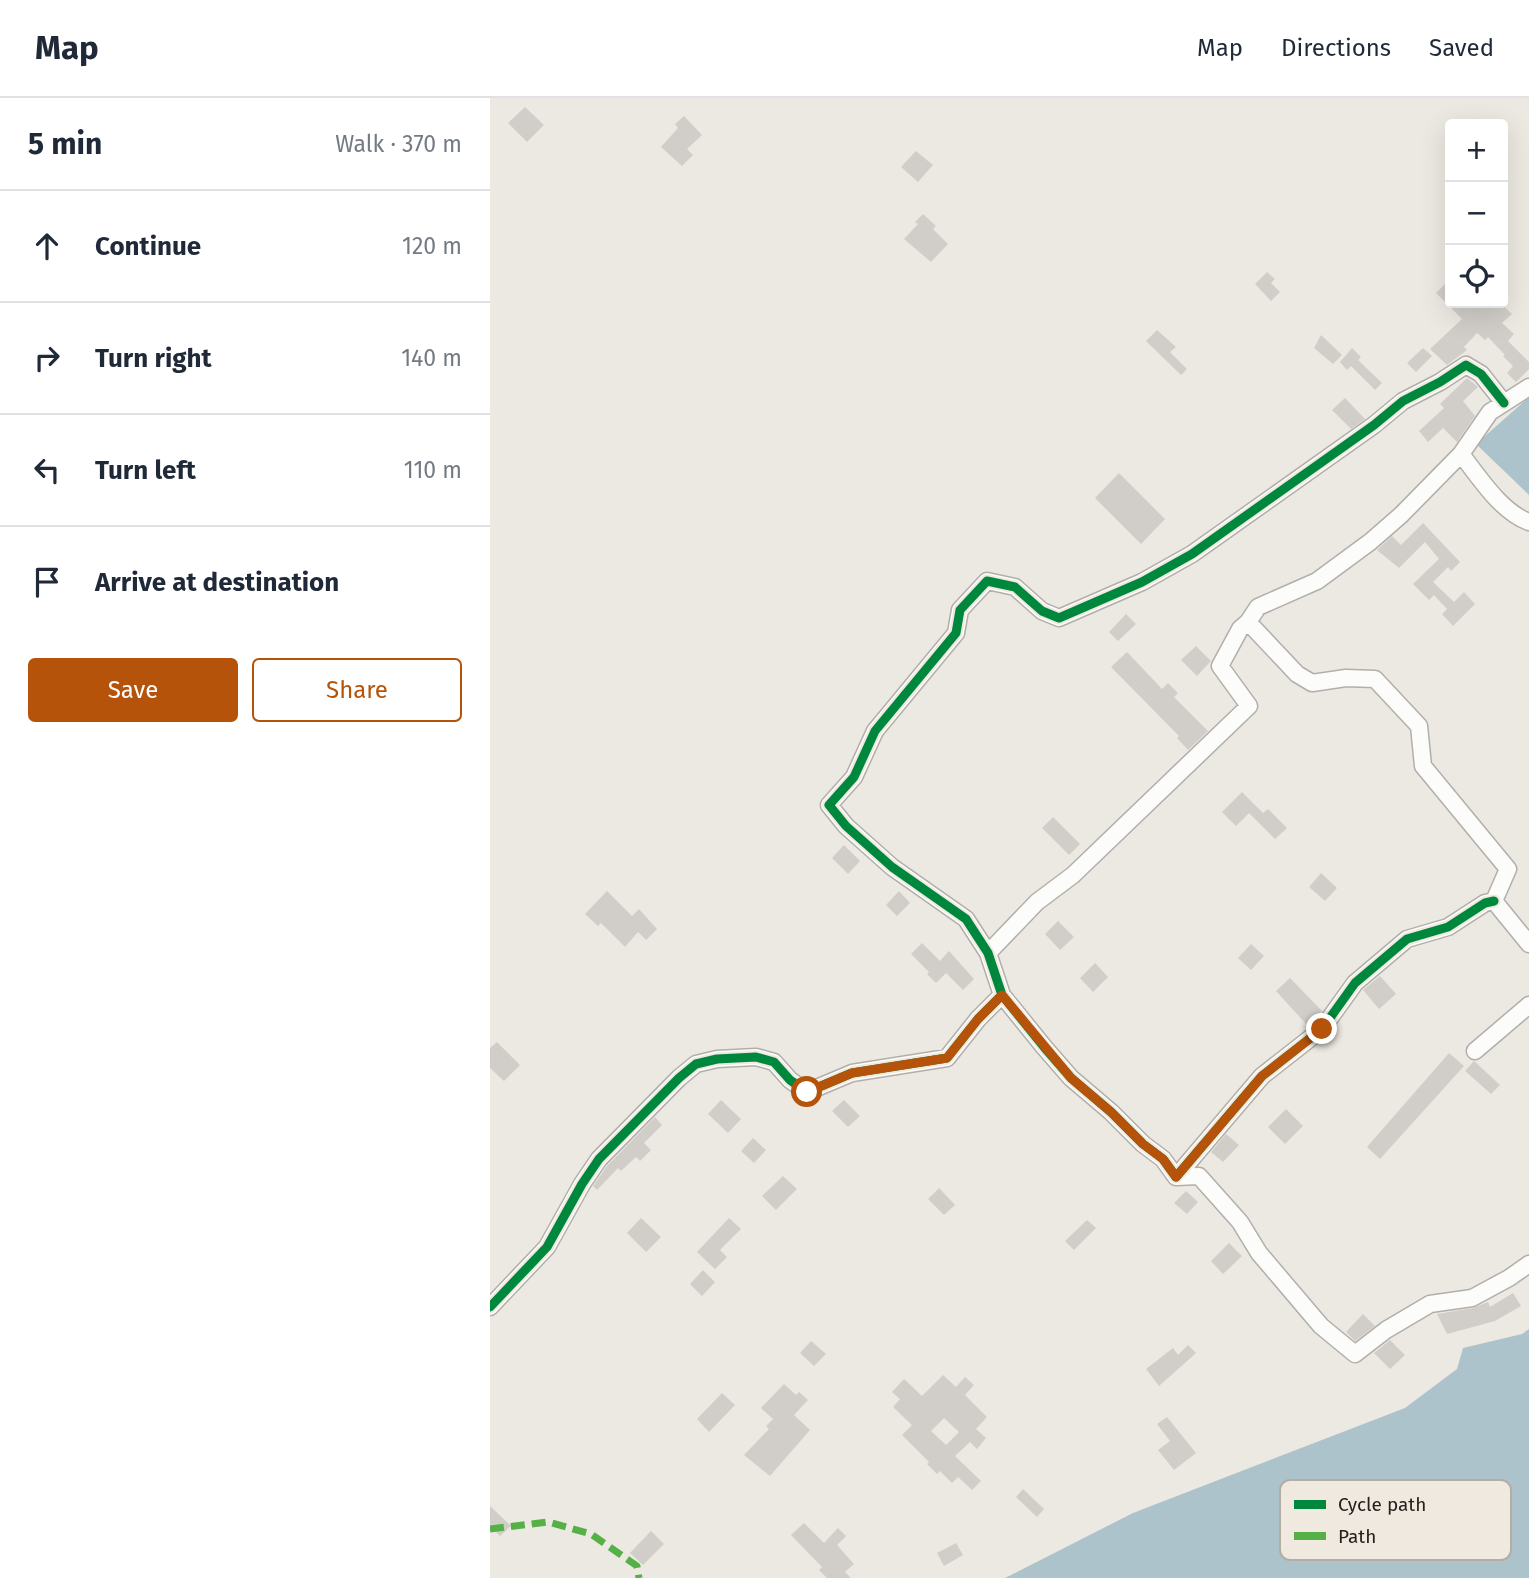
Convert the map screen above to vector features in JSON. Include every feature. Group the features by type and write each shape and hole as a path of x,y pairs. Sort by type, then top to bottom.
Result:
{"street":[{"path":"1176,1177 1163,1159 1071,1078 1002,995 988,953 960,913 892,867 846,826 829,805 854,777 875,731 956,633 960,610 986,581 1015,587 1042,611 1059,618 1142,582 1192,554 1374,425 1403,401 1466,365 1481,374 1504,403"},
{"path":"988,953 1037,902 1073,875 1249,706 1220,666 1240,629 1258,607 1317,581 1346,562 1401,515 1461,454 1490,412 1529,387"},
{"path":"1461,454 1500,501 1520,519 1529,522"},
{"path":"1248,622 1297,674 1312,683 1346,678 1375,679 1419,726 1423,766 1508,869 1494,901"},
{"path":"1494,901 1529,944"},
{"path":"1176,1177 1262,1076 1322,1029 1355,983 1407,939 1448,928 1485,903 1494,901"},
{"path":"490,1307 547,1247 599,1159 696,1063 756,1057 774,1062 790,1080 807,1092 852,1073 947,1058 978,1019 1002,995"},
{"path":"1475,1051 1529,1005"},
{"path":"1176,1177 1199,1177 1240,1222 1259,1253 1321,1326 1355,1354 1386,1330 1430,1304 1472,1298 1529,1265"}],"water":[{"path":"1529,397 1529,495 1476,444"},
{"path":"1529,1329 1529,1578 1005,1578 1133,1513 1405,1408 1457,1369 1463,1348 1522,1334"}],"building":[{"path":"525,107 544,125 527,142 508,123"},
{"path":"684,116 702,135 687,149 693,155 682,166 661,147 678,128 675,124"},
{"path":"916,151 933,165 918,182 901,167"},
{"path":"923,214 936,226 933,229 948,244 931,262 904,239"},
{"path":"1267,272 1275,279 1271,283 1280,292 1271,301 1255,284"},
{"path":"1445,284 1445,302 1436,293"},
{"path":"1451,308 1505,308 1512,314 1502,323 1514,334 1508,341 1529,362 1529,369 1516,382 1507,373 1513,366 1503,356 1505,355 1488,337 1485,340 1477,333 1464,347 1467,350 1447,365 1430,349 1462,319"},
{"path":"1157,330 1176,347 1170,352 1187,369 1181,375 1146,341"},
{"path":"1321,335 1342,355 1333,364 1314,348"},
{"path":"1352,348 1361,357 1358,360 1382,383 1375,390 1351,366 1347,370 1340,362"},
{"path":"1423,348 1432,356 1416,372 1407,363"},
{"path":"1467,378 1478,387 1463,401 1475,416 1457,442 1443,428 1428,442 1419,431 1444,408 1440,404"},
{"path":"1345,398 1365,419 1351,429 1332,410"},
{"path":"1119,473 1165,519 1141,544 1095,498"},
{"path":"1423,523 1460,562 1451,571 1448,567 1433,582 1454,602 1464,592 1475,604 1453,626 1442,614 1447,609 1434,595 1429,600 1413,584 1439,559 1425,542 1399,568 1377,550 1392,536 1401,545"},
{"path":"1126,614 1136,624 1118,641 1109,632"},
{"path":"1196,646 1211,661 1197,676 1181,660"},
{"path":"1127,652 1162,689 1168,683 1178,693 1174,697 1208,731 1188,750 1177,738 1179,736 1111,667"},
{"path":"1242,792 1263,813 1268,809 1287,828 1275,839 1249,813 1236,826 1222,812"},
{"path":"1053,817 1080,844 1069,855 1042,828"},
{"path":"844,845 860,861 848,874 832,858"},
{"path":"1321,873 1337,888 1325,901 1309,887"},
{"path":"607,891 632,916 639,909 657,929 646,940 638,932 625,947 601,923 598,926 585,914"},
{"path":"899,891 910,903 897,916 886,905"},
{"path":"1058,921 1074,937 1060,950 1045,934"},
{"path":"922,943 940,961 949,951 974,979 963,990 946,973 936,983 911,954"},
{"path":"1251,944 1264,956 1251,970 1238,958"},
{"path":"1095,963 1108,977 1093,992 1080,978"},
{"path":"1380,976 1396,994 1379,1009 1363,990"},
{"path":"1290,978 1322,1011 1307,1025 1276,991"},
{"path":"497,1042 520,1065 504,1081 490,1068 490,1048"},
{"path":"1449,1053 1464,1066 1380,1159 1367,1147"},
{"path":"1474,1061 1500,1085 1491,1094 1465,1071"},
{"path":"721,1100 741,1119 728,1133 708,1114"},
{"path":"844,1100 860,1116 848,1127 832,1111"},
{"path":"1286,1109 1303,1126 1285,1144 1268,1127"},
{"path":"655,1117 662,1125 644,1143 651,1150 640,1161 636,1157 621,1171 618,1168 597,1190 593,1186 607,1166"},
{"path":"1226,1134 1239,1145 1223,1162 1211,1152"},
{"path":"753,1138 766,1150 754,1163 741,1151"},
{"path":"783,1176 797,1189 776,1210 762,1196"},
{"path":"939,1188 955,1205 944,1215 928,1199"},
{"path":"1186,1191 1198,1202 1187,1214 1174,1203"},
{"path":"641,1218 661,1237 646,1252 627,1233"},
{"path":"729,1218 741,1229 720,1250 727,1257 715,1269 697,1252"},
{"path":"1087,1220 1096,1228 1074,1250 1065,1241"},
{"path":"1229,1243 1242,1256 1223,1274 1211,1261"},
{"path":"703,1270 715,1282 702,1296 690,1284"},
{"path":"1513,1293 1521,1306 1495,1321 1447,1334 1437,1314 1473,1308 1488,1302 1490,1307"},
{"path":"1363,1314 1375,1326 1355,1341 1346,1332"},
{"path":"1390,1340 1405,1355 1390,1369 1374,1353"},
{"path":"811,1341 826,1354 814,1366 800,1353"},
{"path":"1188,1345 1196,1353 1159,1386 1146,1369 1173,1348 1178,1355"},
{"path":"943,1375 956,1387 965,1377 974,1385 965,1395 987,1417 976,1429 986,1438 977,1449 970,1442 955,1456 981,1481 972,1490 958,1477 952,1483 940,1471 937,1474 902,1435 912,1425 893,1407 900,1399 892,1392 904,1379 922,1396","holes":["944,1418 959,1432 946,1445 931,1431"]},
{"path":"784,1384 796,1395 799,1392 808,1400 794,1415 810,1430 770,1476 744,1455 769,1429 766,1426 773,1419 761,1408"},
{"path":"722,1393 735,1405 709,1432 697,1419"},
{"path":"1167,1417 1196,1453 1174,1470 1158,1450 1170,1441 1157,1424"},
{"path":"1023,1489 1044,1509 1037,1517 1016,1497"},
{"path":"490,1506 511,1526 500,1536 490,1526"},
{"path":"804,1523 824,1543 838,1528 846,1536 837,1545 854,1564 845,1572 851,1578 827,1578 819,1570 822,1567 791,1535"},
{"path":"651,1531 664,1544 643,1565 630,1553"},
{"path":"956,1543 963,1555 944,1566 937,1553"}],"marked path":[{"path":"490,1529 548,1522 591,1534 637,1566 639,1578"}],"cycle path":[{"path":"1494,901 1485,903 1448,927 1407,939 1355,983 1322,1029 1262,1076 1176,1177 1163,1159 1071,1078 1044,1047 1002,995 988,953 966,919 892,867 846,826 829,805 854,777 875,731 956,633 960,610 987,581 1015,587 1042,611 1059,618 1142,582 1192,554 1374,425 1403,401 1466,365 1481,374 1504,403"},
{"path":"490,1307 547,1247 599,1159 696,1064 717,1059 756,1057 774,1062 790,1080 807,1092 852,1073 947,1058 978,1019 1002,995"}],"route":[{"path":"807,1092 852,1073 947,1058 978,1019 1002,995 1071,1078 1163,1159 1176,1177 1262,1076 1322,1029"}]}
